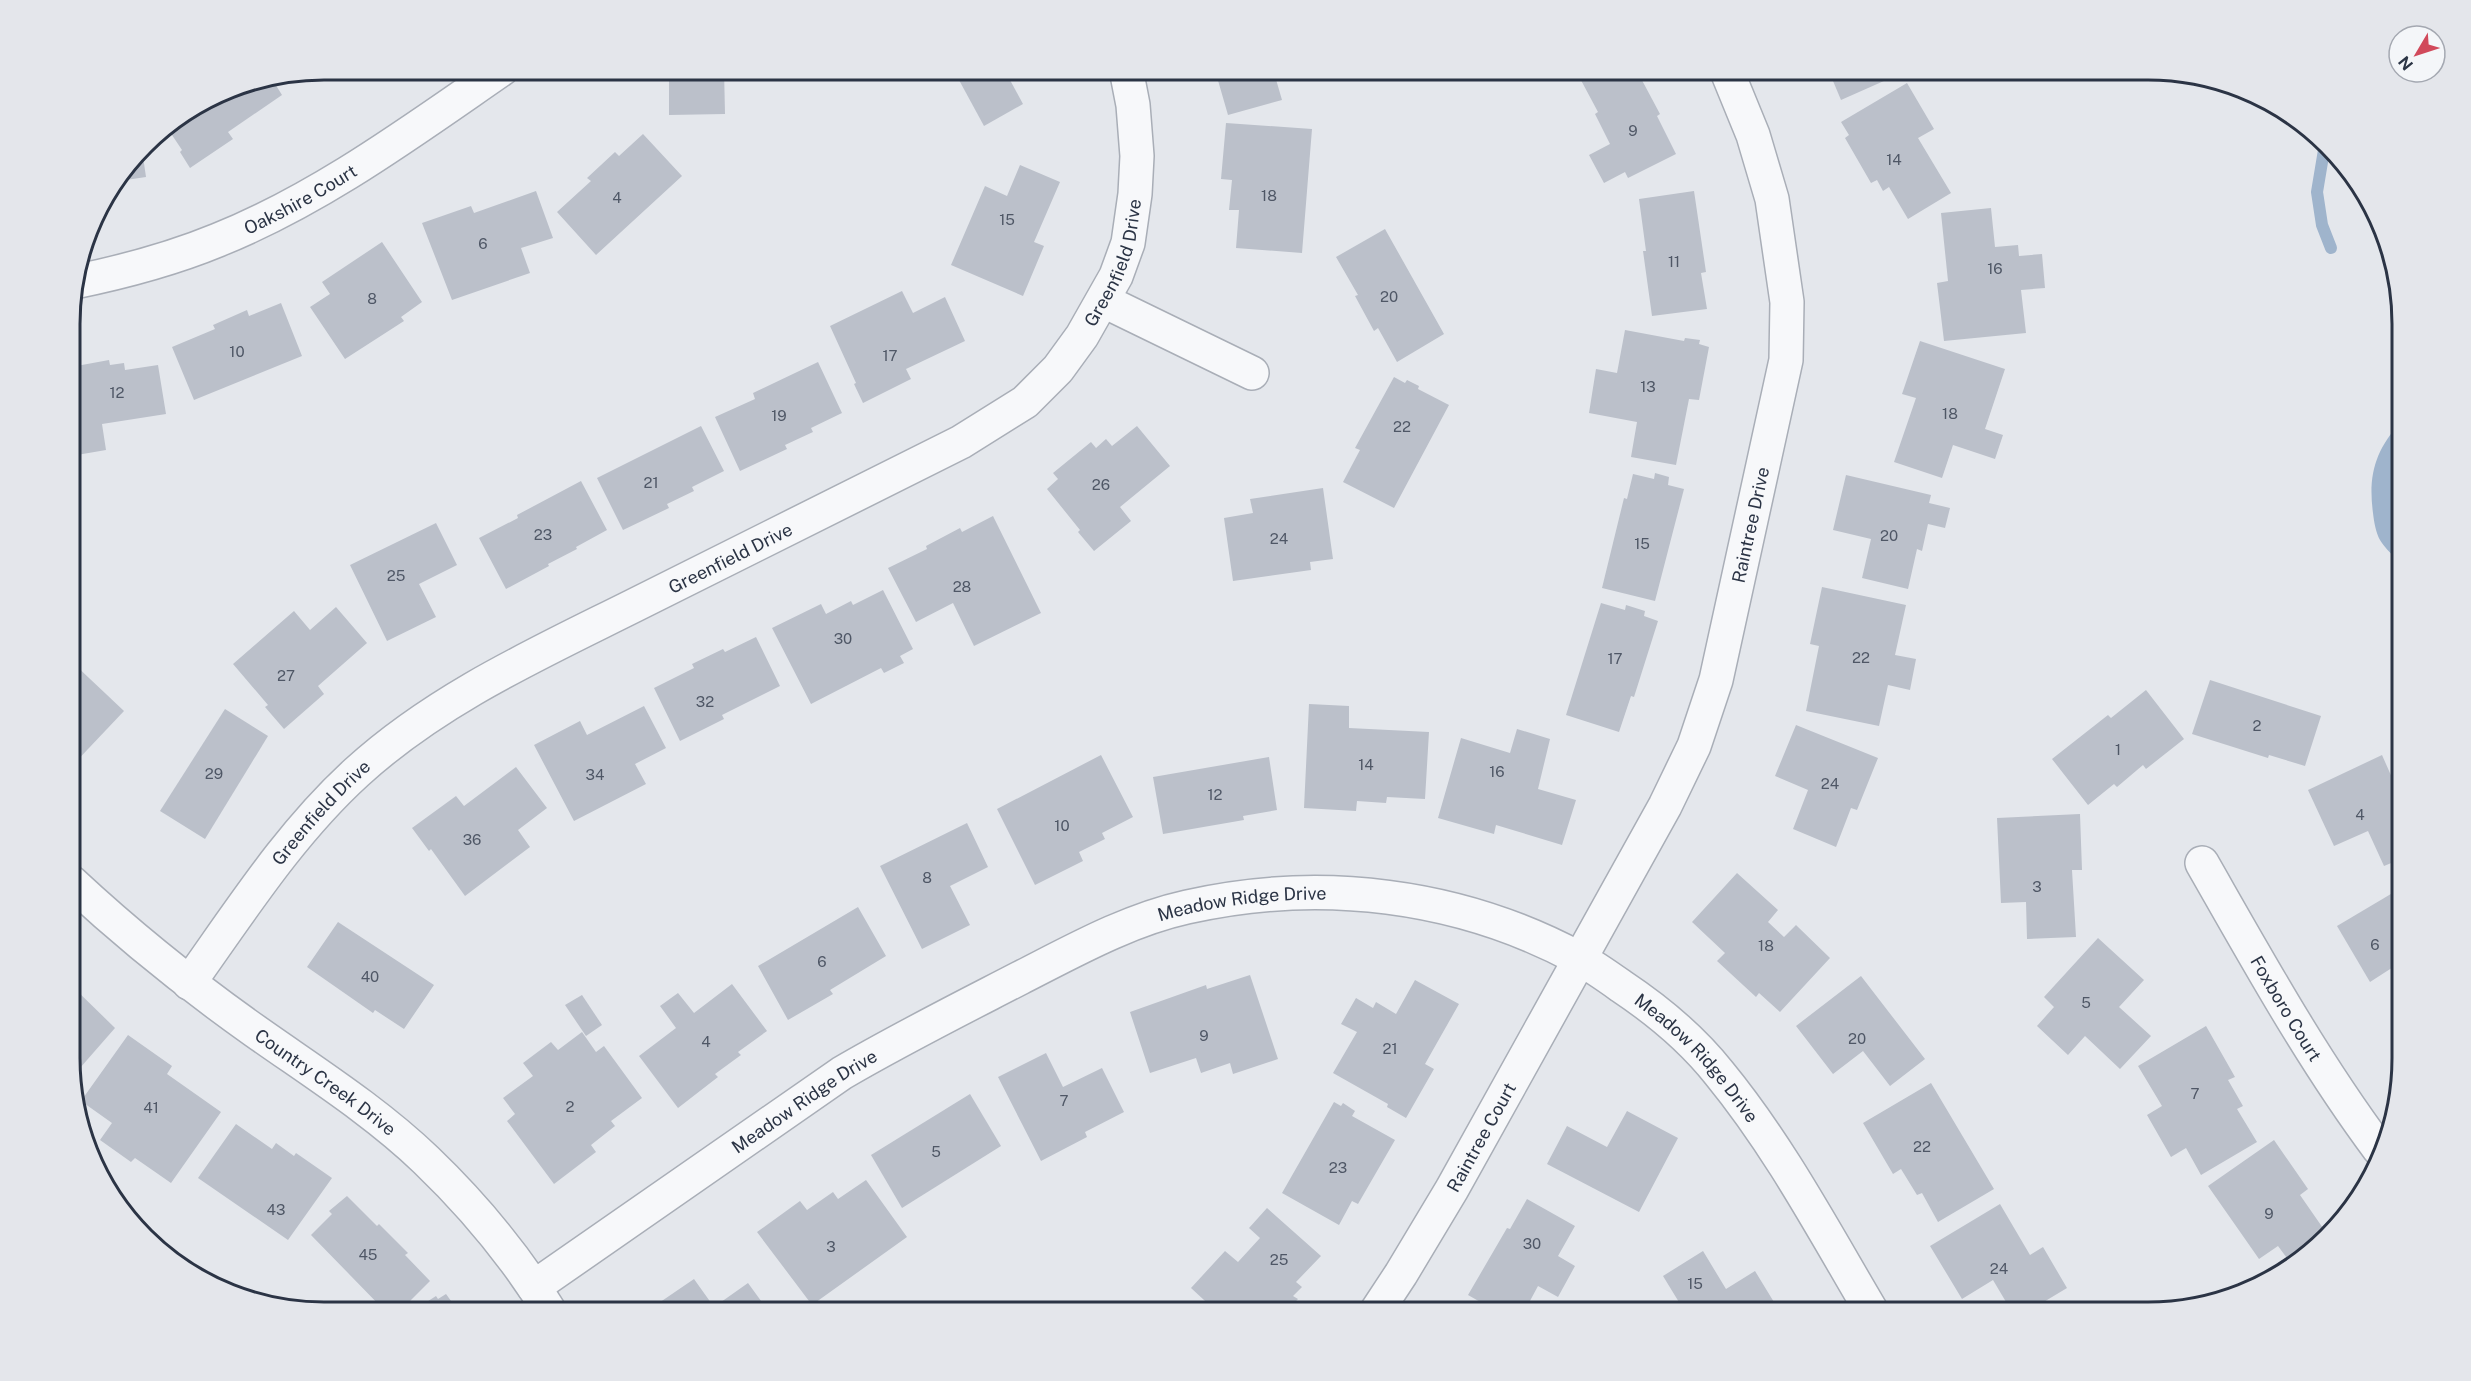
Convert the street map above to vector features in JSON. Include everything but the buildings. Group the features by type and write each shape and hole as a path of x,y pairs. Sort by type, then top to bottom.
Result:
{"street":[{"name":"Oakshire Court","path":"84,280 159,261 219,240 284,208 394,143 486,80"},
{"name":"Greenfield Drive","path":"189,983 279,858 320,807 397,738 447,703 521,662 991,426 1025,402 1058,369 1104,301 1128,243 1135,194 1137,156 1133,105 1128,80"},
{"name":"Raintree Drive","path":"1580,959 1665,806 1694,747 1716,680 1786,360 1787,302 1772,199 1753,135 1730,80"},
{"path":"1104,301 1252,373"},
{"name":"Foxboro Court","path":"2202,863 2295,1027 2349,1110 2376,1145"},
{"name":"Country Creek Drive","path":"80,890 189,983 381,1121 426,1160 495,1236 542,1300"},
{"name":"Meadow Ridge Drive","path":"542,1300 850,1068 885,1047 1084,945 1131,925 1185,907 1242,897 1299,891 1414,900 1464,911 1521,931 1580,959 1652,1007 1718,1071 1763,1131 1866,1302"},
{"name":"Raintree Court","path":"1383,1302 1452,1189 1580,959"}],"water":[{"path":"2392,432 2392,555 2377,534 2372,500 2375,464"}],"waterway":[{"path":"2323,155 2317,192 2322,225 2331,248"}]}
